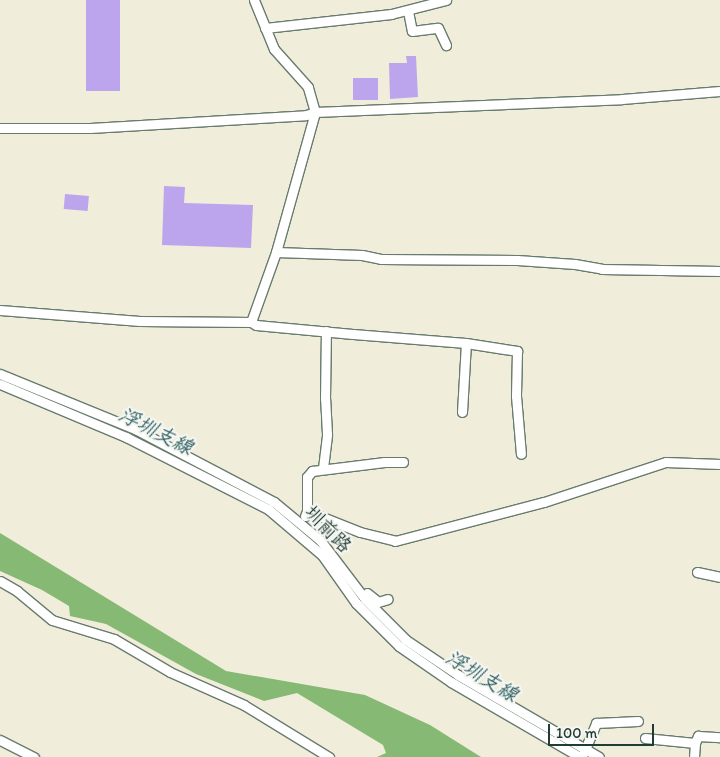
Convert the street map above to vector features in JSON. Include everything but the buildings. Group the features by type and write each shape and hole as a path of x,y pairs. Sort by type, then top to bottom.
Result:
{"street":[{"path":"251,322 276,252 316,112 308,88 274,49 254,0"},
{"path":"265,28 408,11 446,0"},
{"path":"408,11 412,31 438,28 446,45"},
{"path":"0,128 90,128 306,115 316,112 622,99 720,90"},
{"path":"276,252 362,255 381,259 517,260 575,264 602,269 720,271"},
{"path":"0,310 140,321 251,322 256,325 466,343 516,351 516,396 521,454"},
{"path":"323,468 327,434 325,400 326,331"},
{"path":"462,412 466,343"},
{"name":"圳前路","path":"0,374 135,429 259,493 299,521 331,551 351,588"},
{"name":"圳前路","path":"0,384 126,437 253,500 291,528 322,555 351,588 395,632 416,648 583,755 599,757"},
{"path":"291,528 307,511 307,477 312,471 323,468 403,462"},
{"path":"307,511 360,532 395,540 544,502 666,462 720,464"},
{"path":"697,572 720,577"},
{"path":"0,581 18,592 52,620 114,639 170,672 244,705 329,757"},
{"path":"351,588 362,587 372,600 378,602 388,599"},
{"path":"583,755 596,723 638,721"},
{"path":"694,757 695,743 698,736 720,737"},
{"path":"645,738 695,743"},
{"path":"0,740 34,757"}],"green space":[{"path":"0,533 226,671 365,695 430,725 481,757 377,757 386,753 383,745 297,693 264,701 196,674 106,624 70,616 69,606 42,590 0,571"}],"waterway":[{"name":"浮圳支線","path":"1,379 63,405"},
{"name":"浮圳支線","path":"121,428 182,458"},
{"name":"浮圳支線","path":"423,658 580,752"}]}
